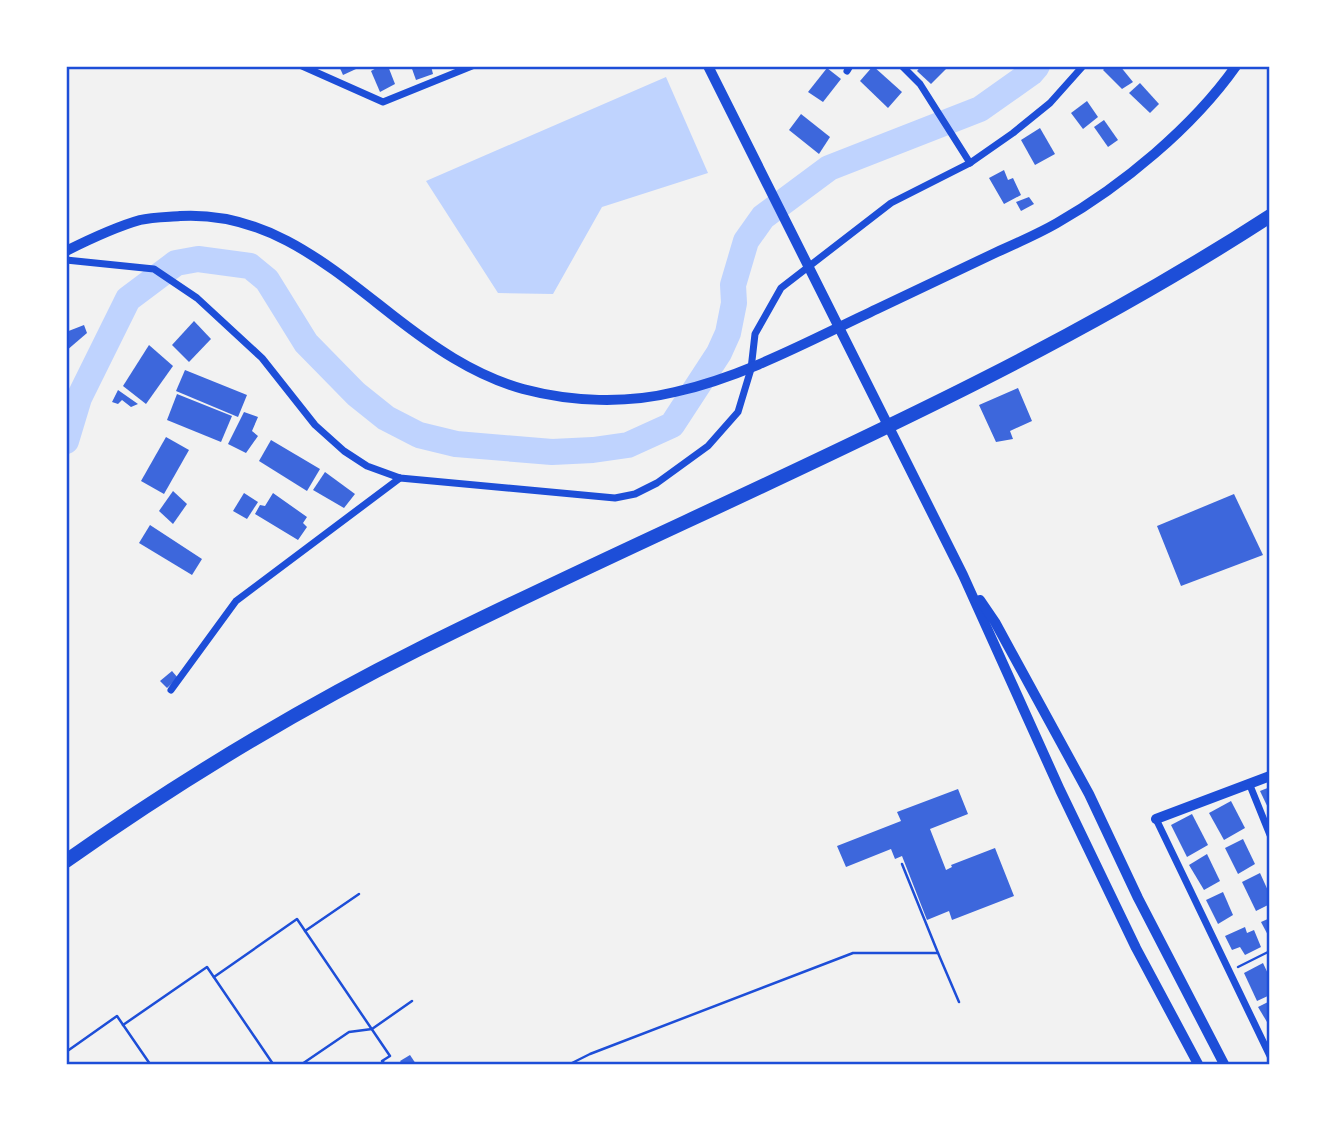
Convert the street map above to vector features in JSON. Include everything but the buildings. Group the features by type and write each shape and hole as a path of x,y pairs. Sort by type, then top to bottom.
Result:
{"highway":[{"path":"66,861 118,824 262,734 417,650 856,443 1134,297 1269,216"}],"main road":[{"path":"708,66 963,575 1060,790 1136,948 1198,1065"},
{"path":"963,575 995,622 1089,794 1138,898 1224,1065"}],"street":[{"path":"302,66 383,102 472,66"},
{"path":"902,66 920,84 970,163"},
{"path":"66,261 154,269 197,298 262,358 315,425 344,451 367,466 400,478 615,498 635,494 657,483 708,446 738,412 751,369 755,334 781,288 891,203 970,163 1013,133 1050,103 1083,66"},
{"path":"66,251 141,220 191,215 228,219 251,225 310,252 426,341 470,368 499,381 537,392 574,398 625,400 674,393 751,369 1057,223 1116,184 1178,132 1237,66"},
{"path":"172,690 236,601 400,478"},
{"path":"1269,776 1156,819 1269,1056"},
{"path":"1249,783 1269,835"}],"path":[{"path":"902,864 959,1002"},
{"path":"305,931 359,894"},
{"path":"214,977 297,919 390,1055 382,1060 385,1065"},
{"path":"1229,971 1269,951"},
{"path":"570,1065 590,1054 853,953 938,953"},
{"path":"123,1025 207,967 273,1065"},
{"path":"302,1065 349,1032 372,1029 412,1001"},
{"path":"66,1052 117,1016 150,1065"}],"water":[{"path":"666,77 708,173 602,207 553,294 498,293 426,181"}],"waterway":[{"path":"66,441 79,398 128,299 176,263 198,259 250,266 267,280 306,343 356,394 386,418 419,435 456,444 552,452 628,445 672,425 719,353 728,333 734,303 733,285 746,241 763,217 829,168 980,109 1037,66"}]}
